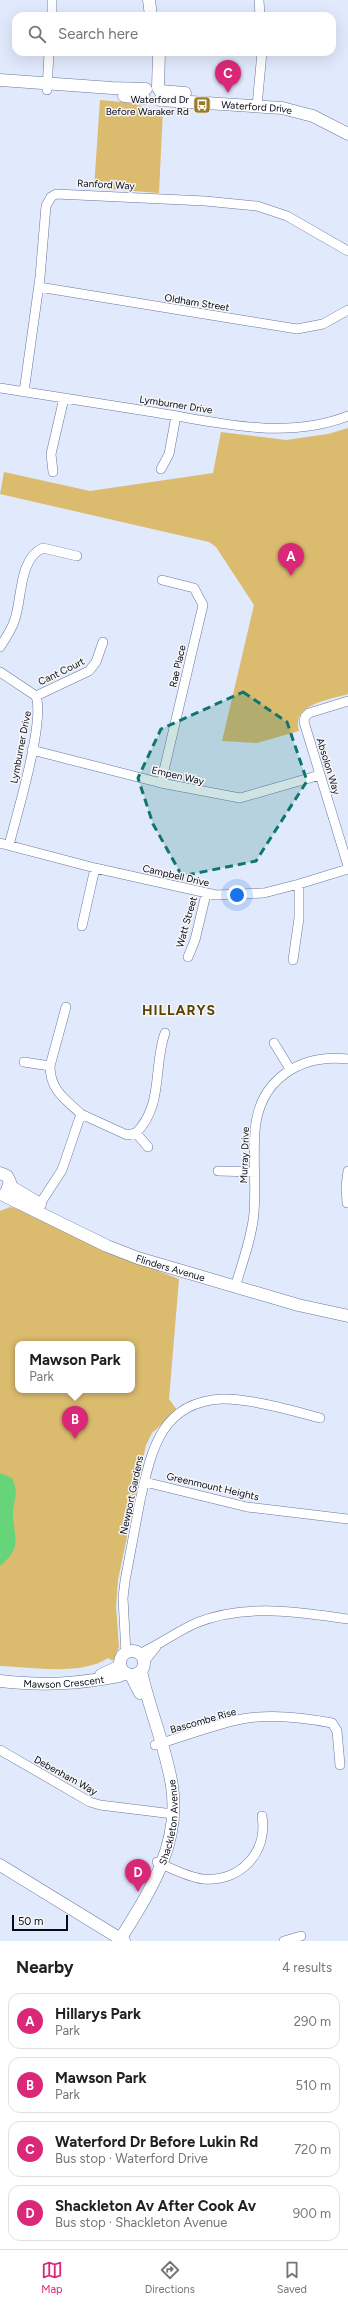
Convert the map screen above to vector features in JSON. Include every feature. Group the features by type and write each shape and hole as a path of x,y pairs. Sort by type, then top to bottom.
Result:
{"street":[{"path":"52,0 52,12"},
{"path":"149,0 150,12"},
{"path":"157,0 158,12"},
{"path":"260,0 260,12"},
{"path":"47,86 50,56"},
{"path":"152,56 153,92"},
{"path":"153,92 158,56"},
{"path":"258,102 262,56"},
{"name":"Waterford Drive","path":"0,80 47,86 153,92 309,106 348,126"},
{"name":"Waterford Drive","path":"0,87 47,86"},
{"name":"Waterford Drive","path":"258,102 308,114 348,134"},
{"name":"Ranford Way","path":"24,392 39,287 46,206 51,197 60,193 205,201 257,206 287,216 348,251"},
{"name":"Oldham Street","path":"39,287 297,329 323,324 348,310"},
{"name":"Lymburner Drive","path":"0,388 243,426 285,430 325,424 348,416"},
{"path":"53,472 51,454 64,398"},
{"path":"161,469 169,454 176,416"},
{"path":"0,646 16,618 26,571 32,556 43,548 77,556"},
{"name":"Rae Place","path":"161,782 203,605 194,588 162,580"},
{"name":"Cant Court","path":"36,696 89,672 96,662 103,642"},
{"path":"0,672 36,696"},
{"name":"Lymburner Drive","path":"9,845 32,750 38,710 36,696"},
{"name":"Absolon Way","path":"348,701 309,713 305,717 304,722 348,866"},
{"name":"Empen Way","path":"32,750 161,782 240,798 320,775"},
{"name":"Campbell Drive","path":"0,843 95,868 206,894 247,895 299,884 348,869"},
{"path":"82,926 95,868"},
{"path":"293,960 299,918 299,884"},
{"name":"Watt Street","path":"188,957 195,940 206,894"},
{"path":"66,1007 50,1066 50,1076 55,1090 81,1114 127,1135 136,1133 146,1120 156,1092 161,1043 165,1033"},
{"path":"274,1043 290,1069"},
{"name":"Murray Drive","path":"236,1283 254,1215 255,1130 260,1107 272,1086 290,1069 324,1058 348,1059"},
{"path":"24,1062 50,1066"},
{"path":"38,1207 62,1170 81,1114"},
{"path":"136,1133 148,1147"},
{"path":"218,1171 255,1172"},
{"path":"347,1203 346,1186 348,1171"},
{"path":"0,1173 8,1178 4,1192"},
{"name":"Flinders Avenue","path":"4,1192 38,1207 107,1246 138,1258 348,1310"},
{"name":"Flinders Avenue","path":"236,1283 298,1305 348,1316"},
{"name":"Newport Gardens","path":"132,1661 123,1598 125,1581 149,1460 160,1434 178,1415 197,1404 210,1400 235,1400 320,1418"},
{"name":"Greenmount Heights","path":"145,1482 247,1507 348,1519"},
{"path":"132,1661 197,1623 243,1611 266,1610 348,1619"},
{"name":"Mawson Crescent","path":"0,1674 69,1679 98,1675 132,1661"},
{"name":"Mawson Crescent","path":"0,1681 44,1685 74,1684 119,1676 132,1661"},
{"name":"Shackleton Avenue","path":"117,1940 169,1844 172,1785 132,1661"},
{"name":"Bascombe Rise","path":"158,1744 238,1720 276,1716 312,1719 332,1723 337,1731 340,1765"},
{"name":"Debenham Way","path":"0,1750 90,1802 116,1808 170,1813"},
{"path":"160,1863 190,1876 203,1879 226,1876 238,1871 257,1852 264,1828 262,1816"},
{"path":"0,1865 117,1940"},
{"path":"0,1873 117,1940"},
{"path":"284,1941 301,1936"}],"highlighted area":[{"path":"243,692 287,722 307,781 256,861 182,876 153,824 138,778 161,729"}],"shaded area":[{"path":"100,100 132,103 153,110 163,109 159,193 94,188"},
{"path":"348,428 348,694 322,701 306,709 298,722 299,731 257,743 222,741 254,605 216,547 209,542 0,494 4,472 90,491 213,473 221,432 286,440 328,434"},
{"path":"10,1207 27,1211 105,1250 179,1279 169,1399 177,1410 152,1433 146,1445 118,1580 116,1606 119,1647 113,1661 108,1658 97,1664 71,1669 41,1669 0,1666 0,1211"},
{"path":"0,1473 12,1478 16,1489 13,1515 16,1542 12,1553 0,1566"}],"place":[{"name":"Waterford Dr Before Lukin Rd","path":"228,93"},
{"name":"Waterford Dr Before Waraker Rd","path":"202,105"},
{"name":"Hillarys Park","path":"291,576"},
{"name":"Mawson Park","path":"75,1439"},
{"name":"Shackleton Av After Cook Av","path":"138,1892"}],"district":[{"name":"HILLARYS","path":"179,1010"}]}
